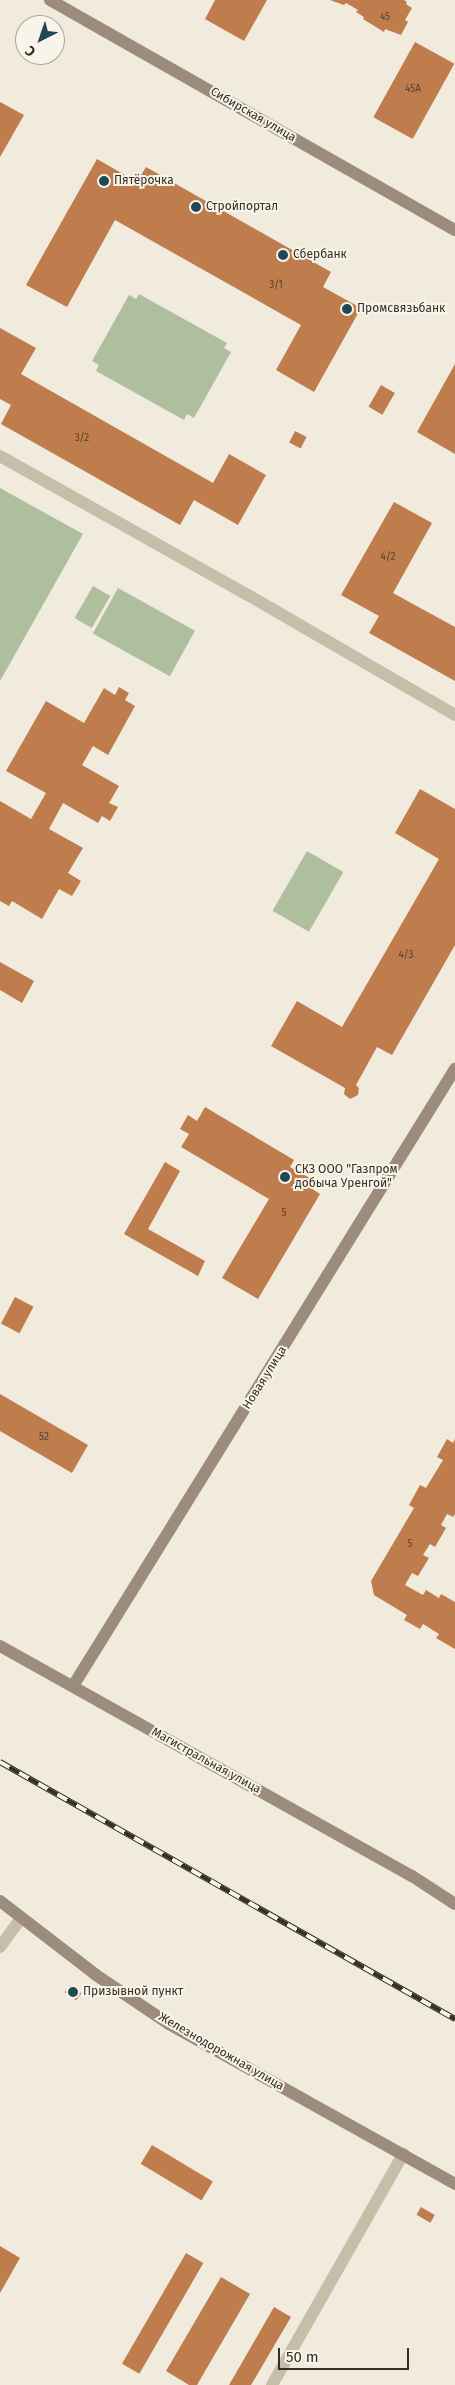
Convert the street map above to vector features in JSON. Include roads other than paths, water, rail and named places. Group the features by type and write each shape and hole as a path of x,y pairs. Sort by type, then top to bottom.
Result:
{"main road":[{"name":"Сибирская улица","path":"50,0 455,230"},
{"name":"Новая улица","path":"73,1686 455,1069"},
{"name":"Магистральная улица","path":"0,1646 412,1876 455,1898"},
{"name":"Магистральная улица","path":"412,1876 455,1904"},
{"name":"Железнодорожная улица","path":"0,1902 96,1976 169,2024 455,2184"}],"street":[{"path":"0,456 248,594 455,715"},
{"path":"0,1947 21,1918"},
{"path":"272,2385 402,2154"}],"railway":[{"path":"0,1762 455,2019"}],"place":[{"name":"Пятёрочка","path":"104,181"},
{"name":"Стройпортал","path":"196,207"},
{"name":"Сбербанк","path":"283,255"},
{"name":"Промсвязьбанк","path":"347,309"},
{"name":"СКЗ ООО \"Газпром добыча Уренгой\"","path":"285,1177"},
{"name":"Призывной пункт","path":"73,1992"}]}
